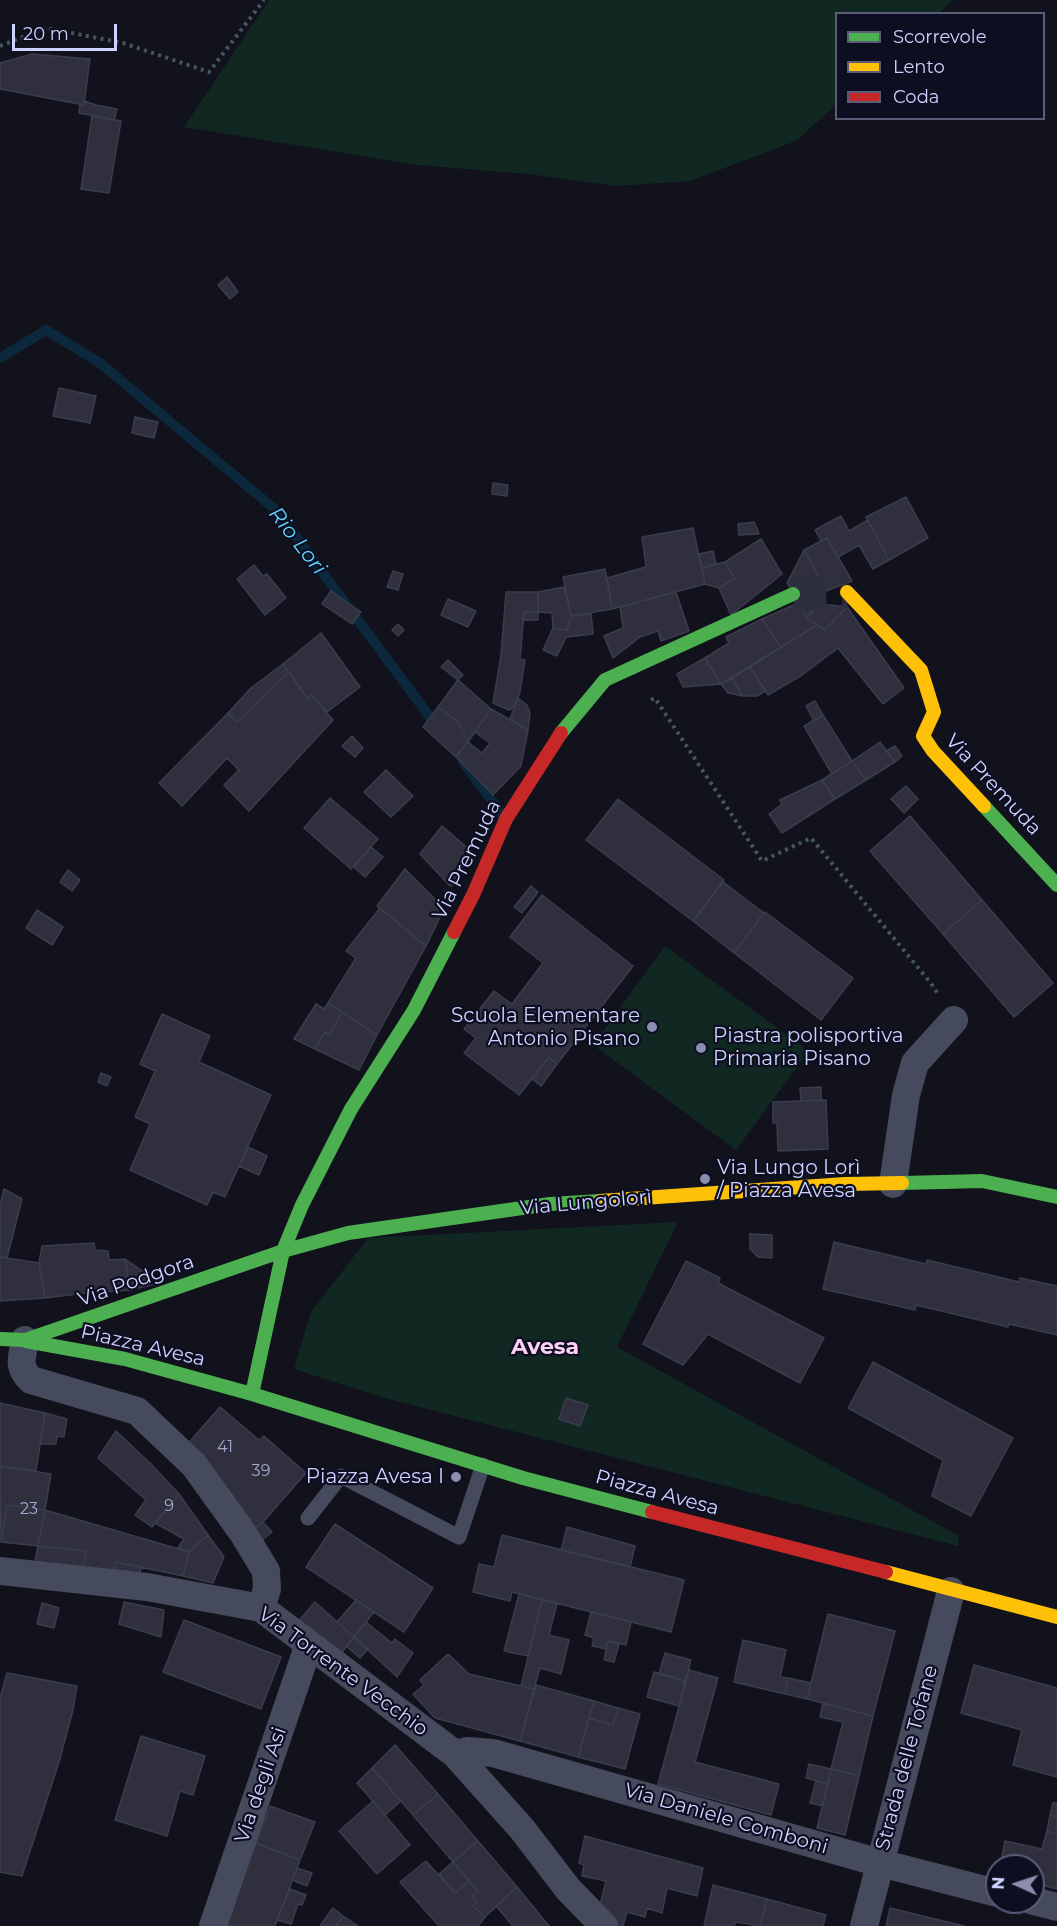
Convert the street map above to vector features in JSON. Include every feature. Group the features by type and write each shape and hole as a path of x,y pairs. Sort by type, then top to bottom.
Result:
{"street":[{"name":"Via Premuda","path":"846,592 921,670 934,712 923,736 933,751 1057,885"},
{"name":"Via Premuda","path":"284,1251 302,1205 351,1109 414,1010 473,895 506,819 559,735 605,680 794,594"},
{"path":"893,1184 906,1095 915,1063 954,1020"},
{"name":"Via Lungolorì","path":"284,1251 348,1233 550,1204 845,1185 982,1181 1057,1197"},
{"name":"Via Podgora","path":"12,1340 284,1251"},
{"path":"252,1394 284,1251"},
{"path":"12,1340 23,1372 31,1380 137,1411 194,1465 243,1533 266,1571 267,1589 261,1608"},
{"name":"Piazza Avesa","path":"12,1340 125,1359 252,1394 534,1481 1057,1617"},
{"name":"Via Torrente Vecchio","path":"0,1571 147,1587 261,1608 455,1754 522,1829 568,1889 604,1926"},
{"name":"Strada delle Tofane","path":"864,1926 951,1591"},
{"name":"Via degli Asi","path":"213,1926 309,1644"},
{"name":"Via Daniele Comboni","path":"455,1754 466,1751 493,1753 880,1863 985,1890"}],"lane":[{"path":"308,1518 341,1476 459,1537 483,1465"}],"path":[{"path":"0,46 46,28 123,43 209,72 264,0"},
{"path":"645,701 656,698 762,861 811,838 930,982 954,1020"}],"green space":[{"path":"269,0 953,0 940,12 835,12 835,106 796,141 690,181 617,186 528,174 417,165 184,127"},
{"name":"Piastra polisportiva Primaria Pisano","path":"665,946 809,1051 736,1150 593,1045"},
{"path":"678,1222 617,1347 959,1536 958,1546 381,1397 294,1369 311,1312 368,1238"}],"building":[{"path":"32,54 90,59 84,105 0,89 0,63"},
{"path":"84,101 117,109 114,120 79,113 80,104 84,105"},
{"path":"92,116 121,121 109,193 81,189"},
{"path":"227,277 238,292 230,299 218,285"},
{"path":"59,388 96,396 90,423 53,416"},
{"path":"135,417 158,422 154,438 132,433"},
{"path":"493,483 508,485 507,496 492,494"},
{"path":"906,497 928,538 889,560 866,517"},
{"path":"841,516 849,531 868,520 889,560 873,569 859,545 838,557 827,538 821,541 815,530"},
{"path":"754,522 759,534 739,535 738,524"},
{"path":"693,528 705,584 612,609 607,578 646,567 642,537"},
{"path":"827,538 852,581 826,591 804,550"},
{"path":"761,539 782,574 731,615 719,588 735,579 725,562"},
{"path":"804,550 826,591 807,618 787,583"},
{"path":"713,551 716,564 702,568 699,554"},
{"path":"725,562 735,579 719,588 705,584 702,568"},
{"path":"254,565 263,576 267,574 286,598 265,615 237,579"},
{"path":"605,569 612,609 571,616 563,577"},
{"path":"393,571 403,574 398,590 387,587"},
{"path":"564,587 571,616 567,630 553,628 552,613 538,612 538,592"},
{"path":"331,591 361,612 352,624 322,604"},
{"path":"506,592 538,592 538,612 524,612 520,659 525,660 520,692 514,707 509,710 493,703 501,655"},
{"path":"676,592 689,631 661,641 658,631 640,637 613,658 604,636 623,628 620,607"},
{"path":"448,599 476,611 468,627 441,615"},
{"path":"798,603 807,618 817,625 781,647 762,619"},
{"path":"819,604 847,607 825,630 807,618"},
{"path":"847,607 904,688 883,704 838,648 802,675 768,695 750,667 817,625 825,630"},
{"path":"524,612 538,612 538,620 523,620"},
{"path":"591,614 593,634 566,637 557,656 543,650 553,628 567,630 571,616"},
{"path":"762,619 781,647 721,684 705,658 729,643 726,637"},
{"path":"398,624 404,630 398,636 392,630"},
{"path":"321,633 360,687 327,712 311,695 308,699 283,664"},
{"path":"705,658 721,684 683,687 677,674"},
{"path":"448,660 463,675 458,680 441,667"},
{"path":"283,664 289,672 237,722 228,713 251,688"},
{"path":"750,667 765,691 757,696 743,696 732,678"},
{"path":"289,672 308,699 311,695 333,720 249,811 224,785 239,770 227,758 182,806 159,783 228,713 237,722"},
{"path":"732,678 743,696 728,693 721,684"},
{"path":"458,680 491,709 468,742 458,722 438,707"},
{"path":"518,698 527,705 530,713 528,730 510,719"},
{"path":"815,701 823,715 814,721 806,706"},
{"path":"438,707 458,722 468,742 456,757 423,727"},
{"path":"491,709 528,730 521,766 493,795 456,757 468,742 482,753 490,743 475,732"},
{"path":"823,715 852,761 832,774 804,726"},
{"path":"352,736 363,748 355,757 342,746"},
{"path":"880,742 895,762 866,780 852,761"},
{"path":"895,746 902,756 895,762 886,751"},
{"path":"852,761 866,780 835,799 822,780"},
{"path":"386,770 413,796 391,817 364,792"},
{"path":"822,780 835,799 782,833 769,814 782,804 780,800"},
{"path":"906,786 918,799 904,813 891,799"},
{"path":"330,798 378,839 351,869 304,828"},
{"path":"618,799 724,880 693,921 586,840"},
{"path":"910,816 982,900 943,934 870,851"},
{"path":"442,826 471,851 454,885 450,886 420,854"},
{"path":"371,847 383,857 365,877 354,867"},
{"path":"405,869 442,906 443,911 426,946 377,906"},
{"path":"68,870 80,880 72,891 60,882"},
{"path":"723,882 764,913 734,953 693,921"},
{"path":"531,886 538,892 522,913 514,907"},
{"path":"542,895 633,966 557,1064 549,1057 519,1095 464,1053 476,1038 464,1029 494,991 512,1004 543,963 510,937"},
{"path":"982,900 1053,983 1014,1017 943,934"},
{"path":"380,908 426,946 377,1035 328,1003 356,958 346,951"},
{"path":"37,910 63,927 52,945 26,928"},
{"path":"765,912 853,978 821,1020 734,953"},
{"path":"328,1003 342,1012 330,1034 325,1032 315,1049 294,1039 316,1004 324,1009"},
{"path":"342,1012 377,1035 359,1070 315,1049 325,1032 330,1034"},
{"path":"162,1014 210,1036 199,1062 271,1095 225,1197 213,1192 207,1205 130,1170 150,1124 135,1117 155,1071 140,1064"},
{"path":"549,1057 557,1064 541,1086 532,1079"},
{"path":"101,1073 111,1077 107,1086 98,1082"},
{"path":"821,1087 821,1100 801,1101 800,1088"},
{"path":"826,1100 828,1149 778,1151 777,1123 773,1123 773,1102"},
{"path":"248,1147 267,1156 259,1175 239,1166"},
{"path":"4,1189 22,1199 7,1258 0,1257 0,1206"},
{"path":"750,1234 772,1235 772,1258 758,1257 750,1249"},
{"path":"834,1242 926,1264 927,1260 1019,1282 1020,1278 1057,1286 1057,1335 1009,1324 1008,1327 916,1305 915,1310 823,1289"},
{"path":"94,1243 95,1250 108,1251 109,1260 125,1259 130,1290 45,1298 39,1263 42,1246"},
{"path":"0,1257 39,1263 45,1298 0,1301"},
{"path":"125,1259 160,1283 130,1290"},
{"path":"686,1261 720,1278 718,1283 824,1338 800,1383 708,1334 683,1365 643,1344"},
{"path":"873,1362 1013,1438 971,1516 932,1496 943,1460 848,1408"},
{"path":"566,1398 588,1405 580,1426 559,1419"},
{"path":"0,1403 45,1413 36,1471 0,1466"},
{"path":"220,1407 259,1440 264,1436 306,1473 263,1522 248,1534 185,1447"},
{"path":"45,1413 67,1419 64,1437 57,1436 56,1444 40,1444"},
{"path":"116,1431 179,1494 152,1527 135,1515 146,1500 98,1458"},
{"path":"0,1466 51,1474 45,1510 7,1505 1,1542"},
{"path":"179,1494 208,1535 189,1552 178,1548 184,1539 155,1523"},
{"path":"7,1505 45,1510 38,1546 1,1542"},
{"path":"45,1510 189,1552 183,1576 116,1562 113,1576 82,1572 86,1551 38,1546"},
{"path":"263,1522 272,1532 256,1545 248,1534"},
{"path":"335,1524 433,1588 404,1632 306,1567"},
{"path":"567,1527 635,1546 630,1567 561,1550"},
{"path":"208,1535 224,1557 213,1583 183,1576 189,1552"},
{"path":"502,1535 684,1580 671,1632 512,1592 510,1601 473,1592 479,1564 494,1567"},
{"path":"38,1546 86,1551 82,1572 34,1566"},
{"path":"116,1562 141,1567 139,1580 113,1576"},
{"path":"519,1594 542,1600 528,1656 504,1651"},
{"path":"356,1600 374,1612 354,1637 337,1622"},
{"path":"542,1600 557,1603 549,1635 569,1640 561,1674 540,1668 534,1689 521,1686"},
{"path":"124,1602 164,1610 161,1637 119,1624"},
{"path":"315,1602 354,1637 338,1657 298,1622"},
{"path":"42,1603 59,1608 54,1628 37,1624"},
{"path":"591,1612 631,1622 626,1645 608,1641 606,1649 592,1646 594,1638 585,1635"},
{"path":"828,1614 895,1631 873,1716 807,1699"},
{"path":"184,1620 281,1657 261,1709 163,1672"},
{"path":"366,1622 392,1643 395,1639 413,1653 397,1677 354,1637"},
{"path":"354,1637 368,1649 360,1658 346,1646"},
{"path":"743,1640 786,1650 780,1677 788,1678 785,1694 734,1682"},
{"path":"608,1641 619,1644 614,1662 604,1660"},
{"path":"665,1653 691,1660 685,1681 659,1674"},
{"path":"448,1654 469,1674 534,1689 520,1741 435,1718 413,1694 424,1685 420,1680"},
{"path":"974,1665 1057,1688 1057,1777 1013,1765 1022,1730 961,1713"},
{"path":"689,1670 718,1678 695,1762 779,1784 771,1815 658,1784"},
{"path":"654,1672 685,1681 679,1706 647,1697"},
{"path":"7,1673 77,1686 59,1762 22,1876 0,1872 0,1698"},
{"path":"788,1678 811,1683 807,1699 785,1694"},
{"path":"536,1685 594,1701 578,1757 520,1741"},
{"path":"594,1701 618,1708 613,1725 589,1718"},
{"path":"823,1703 873,1716 859,1776 831,1769 843,1722 820,1717"},
{"path":"618,1708 640,1714 625,1769 578,1757 589,1718 613,1725"},
{"path":"141,1736 205,1756 193,1795 180,1791 167,1836 115,1820"},
{"path":"395,1745 438,1794 413,1815 372,1768"},
{"path":"809,1764 831,1769 828,1784 806,1778"},
{"path":"372,1768 401,1801 385,1815 357,1783"},
{"path":"831,1769 859,1776 845,1835 817,1828"},
{"path":"816,1781 828,1784 823,1806 810,1803"},
{"path":"438,1794 478,1841 453,1862 413,1815"},
{"path":"373,1801 410,1845 377,1874 339,1831"},
{"path":"1053,1803 1057,1803 1057,1817 1050,1815"},
{"path":"270,1806 315,1822 300,1860 256,1843"},
{"path":"1050,1815 1057,1817 1057,1834 1047,1831"},
{"path":"1047,1831 1057,1834 1057,1889 1045,1886 1045,1854 1002,1854 1005,1841 1042,1849"},
{"path":"585,1836 703,1868 697,1896 667,1888 662,1913 647,1908 645,1917 627,1912 623,1926 611,1926 598,1913 606,1881 582,1876 584,1865 579,1863"},
{"path":"478,1841 517,1887 485,1917 473,1906 477,1902 472,1896 478,1891 453,1862"},
{"path":"256,1843 300,1860 275,1926 226,1926"},
{"path":"426,1861 455,1893 469,1881 478,1891 472,1896 477,1902 473,1906 485,1917 478,1926 439,1926 400,1882"},
{"path":"453,1862 469,1881 455,1893 439,1874"},
{"path":"297,1868 312,1873 307,1886 292,1880"},
{"path":"713,1885 767,1899 760,1926 736,1922 734,1926 704,1926"},
{"path":"517,1887 549,1926 513,1926 496,1906"},
{"path":"290,1889 306,1895 302,1905 298,1904 291,1924 277,1920"},
{"path":"767,1899 826,1915 823,1926 760,1926"},
{"path":"333,1908 343,1916 336,1926 320,1926"},
{"path":"890,1908 964,1926 886,1926"},
{"path":"343,1916 358,1926 336,1926"}],"waterway":[{"name":"Rio Lori","path":"0,358 46,330 100,363 277,511 438,728"},
{"name":"Rio Lori","path":"463,762 502,814"}],"tunnel":[{"path":"793,594 847,592"}],"traffic: fast":[{"path":"561,733 605,680 793,594"},
{"path":"984,806 1057,885"},
{"path":"252,1394 283,1251 302,1205 351,1109 414,1010 454,932"},
{"path":"902,1183 982,1181 1057,1197"},
{"path":"0,1339 25,1340 283,1251 348,1233 550,1204 600,1201"},
{"path":"26,1341 125,1359 252,1394 523,1478 652,1512"}],"traffic: slow":[{"path":"847,592 921,670 934,712 923,736 933,751 984,806"},
{"path":"600,1201 845,1184 902,1183"},
{"path":"886,1572 1057,1617"}],"traffic: jam":[{"path":"454,932 506,819 561,733"},
{"path":"652,1512 886,1572"}],"place":[{"name":"Scuola Elementare Antonio Pisano","path":"652,1027"},
{"name":"Piastra polisportiva Primaria Pisano","path":"701,1048"},
{"name":"Via Lungo Lorì / Piazza Avesa","path":"705,1179"},
{"name":"Piazza Avesa I","path":"456,1477"}],"district":[{"name":"Avesa","path":"545,1348"}]}
